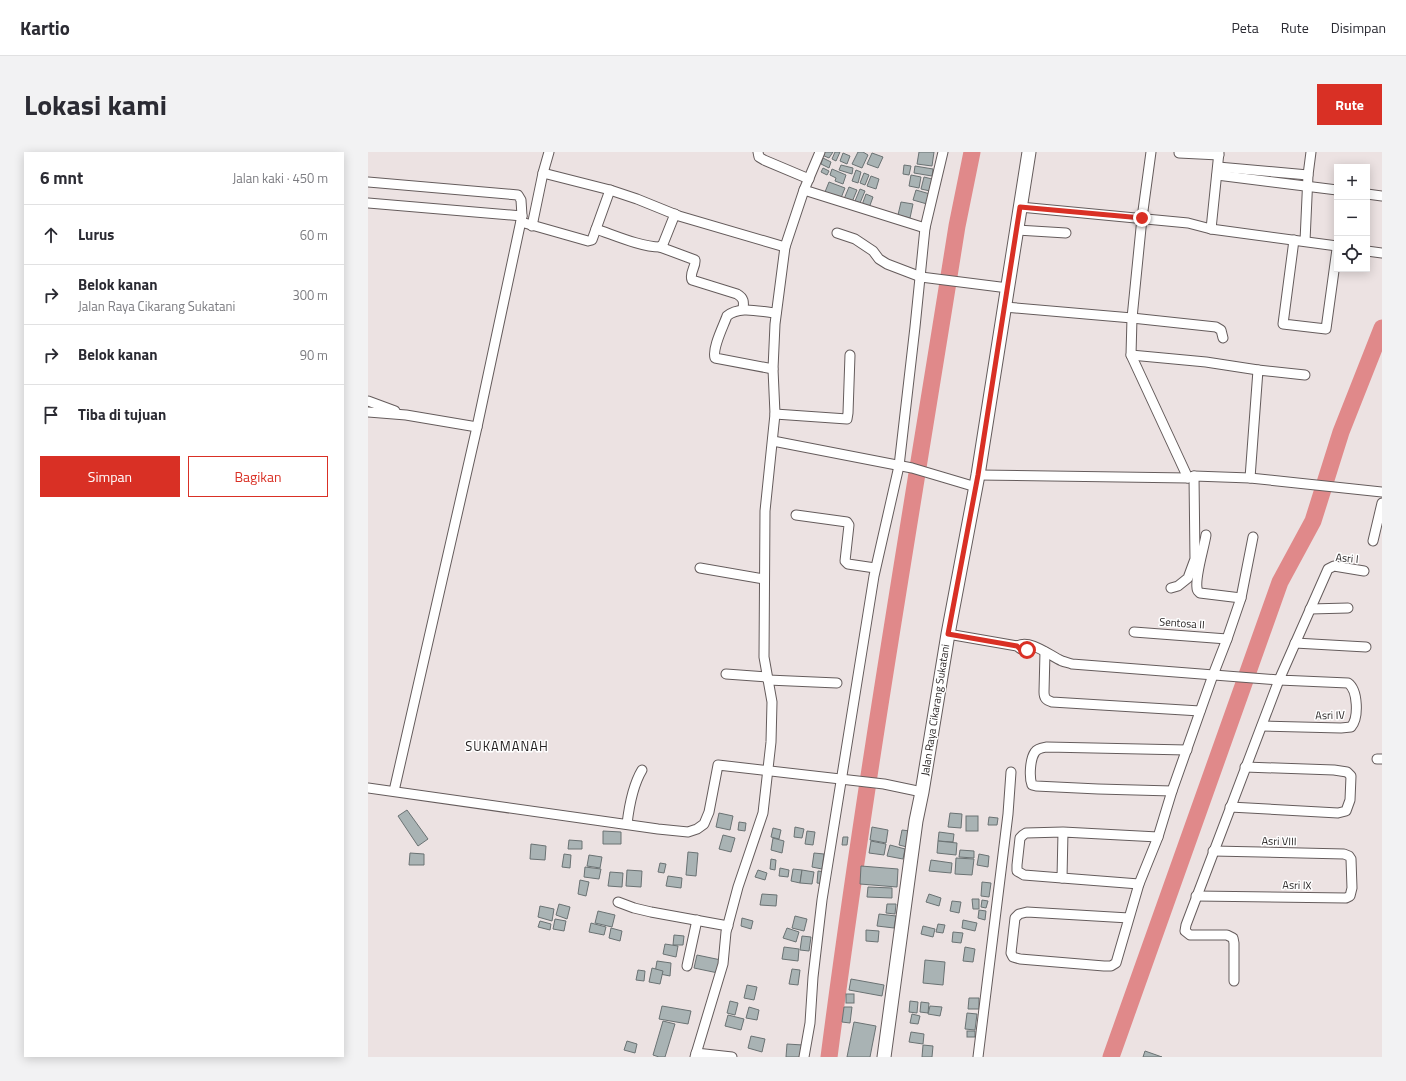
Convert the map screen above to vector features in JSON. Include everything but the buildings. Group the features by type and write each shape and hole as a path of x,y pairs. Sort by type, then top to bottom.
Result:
{"main road":[{"name":"Jalan Raya Cikarang Sukatani","path":"884,1057 916,821 948,634 977,481 1029,152"}],"street":[{"path":"532,226 549,152"},
{"path":"758,152 759,157 764,160 809,179"},
{"path":"732,1057 695,1055 721,971 728,926 738,887 763,813 769,770 772,702 764,657 765,511 775,414 773,369 776,313 785,247 804,190 820,152"},
{"path":"804,1057 810,1023 813,977 822,900 875,568 899,466 921,277 925,228 943,152"},
{"path":"1151,152 1142,218 1132,318 1131,355 1191,477 1195,559 1188,578 1178,586 1171,588"},
{"path":"1305,241 1308,175 1311,152"},
{"path":"1179,153 1219,154 1211,229"},
{"path":"1218,171 1308,175"},
{"path":"1218,171 1334,189"},
{"path":"543,173 610,190 675,214 785,247"},
{"path":"368,182 518,195 520,196 521,200 521,219 477,427 394,791"},
{"path":"368,202 521,219 532,226 588,241 592,240 610,190"},
{"path":"804,190 925,228"},
{"path":"1370,194 1382,196"},
{"path":"1020,207 1188,223 1211,229 1305,241 1334,247"},
{"path":"660,247 663,244 675,214"},
{"path":"596,229 629,240 660,247 694,260 695,264 691,277 692,280 737,294 743,301 743,310"},
{"path":"1017,230 1066,233"},
{"path":"837,233 855,239 873,251 879,259 887,264 921,277 1008,288"},
{"path":"1294,240 1283,324 1326,329 1334,270"},
{"path":"1370,251 1382,253"},
{"path":"1005,307 1216,327 1221,330 1223,338"},
{"path":"773,369 715,358 714,355 727,316 731,313 743,310 776,313"},
{"path":"775,414 847,419 850,355"},
{"path":"1131,355 1206,362 1305,375"},
{"path":"1250,478 1258,370"},
{"path":"368,401 406,415"},
{"path":"368,412 406,415 477,427"},
{"path":"772,442 912,468 934,475 977,481 1191,477 1250,478 1382,492"},
{"path":"1372,541 1382,503"},
{"path":"796,515 847,522 849,525 845,561 848,564 875,568"},
{"path":"1206,535 1198,576 1198,591 1200,593 1241,598"},
{"path":"1128,918 1032,911 1019,914 1015,918 1011,953 1013,957 1020,959 1104,966 1111,966 1116,963 1119,957 1128,918 1139,884 1158,837 1172,791 1241,598 1253,537"},
{"name":"Asri I","path":"1310,609 1328,569 1334,566 1364,571"},
{"path":"700,568 764,579"},
{"path":"1234,981 1233,938 1227,935 1190,935 1185,931 1186,925 1279,680 1310,609 1348,608"},
{"name":"Sentosa II","path":"1134,632 1227,639"},
{"path":"948,634 1017,646 1020,644 1034,646 1062,661 1072,664 1279,680"},
{"path":"1295,643 1366,647"},
{"path":"1042,650 1044,697 1052,702 1200,711"},
{"path":"726,674 837,683"},
{"name":"Asri IV","path":"1262,726 1341,728 1352,727 1354,723 1356,710 1355,692 1352,686 1348,683 1279,680"},
{"path":"1172,791 1098,790 1036,786 1032,785 1030,781 1032,760 1034,753 1039,748 1047,747 1187,750"},
{"path":"368,788 688,832 697,829 704,824 709,812 718,765 884,784 922,792"},
{"path":"1230,808 1338,813 1346,811 1350,800 1351,776 1347,772 1334,770 1245,767"},
{"path":"627,824 630,804 637,778 642,770"},
{"path":"978,1057 1008,814 1011,772"},
{"path":"1139,884 1024,875 1017,871 1016,865 1020,838 1026,833 1063,832 1158,837"},
{"path":"1062,878 1063,832"},
{"name":"Asri VIII","path":"1214,851 1344,854"},
{"name":"Asri IX","path":"1196,896 1346,898 1350,896 1352,888 1352,859 1344,854"},
{"path":"618,902 634,908 728,926"},
{"path":"687,966 697,920"}],"waterway":[{"path":"829,1057 858,849 890,641 957,226 972,152"},
{"path":"1111,1057 1280,582 1313,521 1341,432 1382,328"}],"district":[{"name":"SUKAMANAH","path":"507,746"}],"route":[{"path":"1027,650 1020,649 1017,646 948,634 978,475 1020,207 1142,218"}]}
